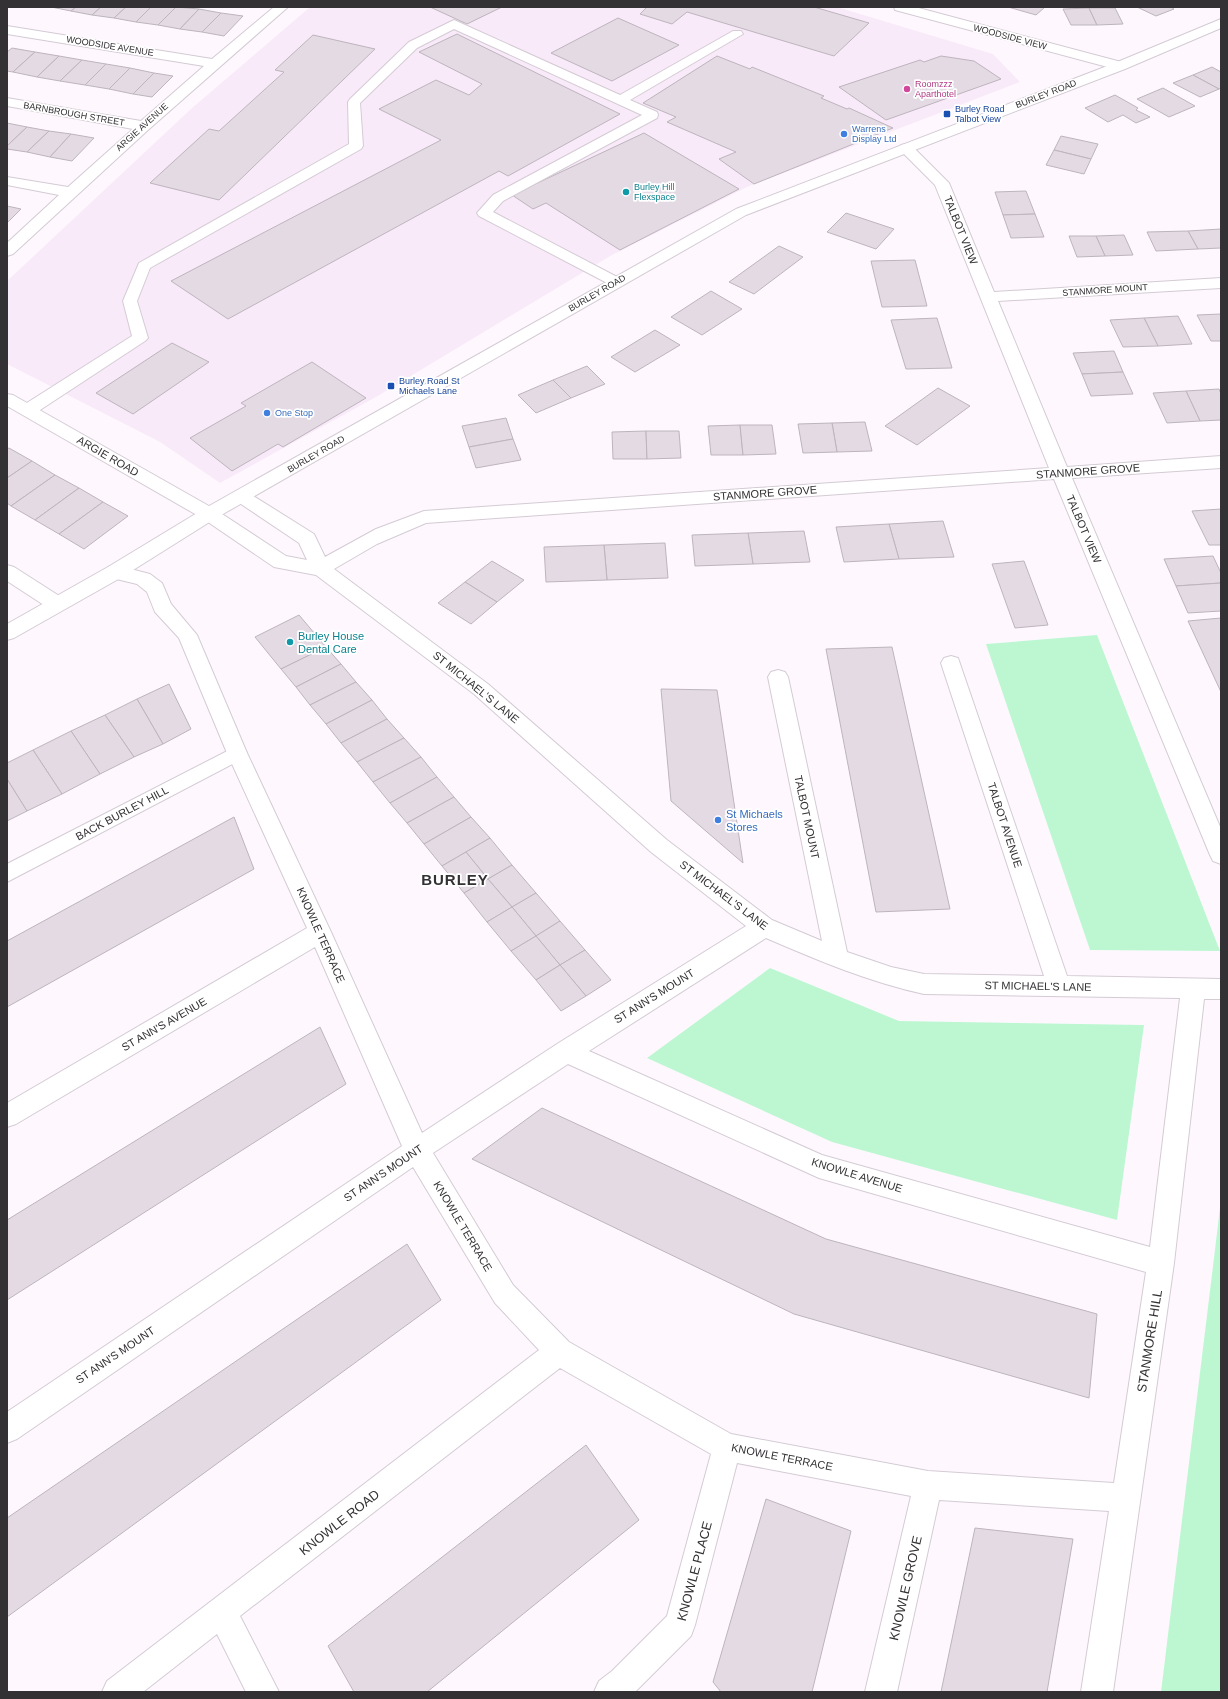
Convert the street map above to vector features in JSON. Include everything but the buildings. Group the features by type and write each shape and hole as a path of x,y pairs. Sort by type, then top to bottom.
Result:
{"street":[{"name":"ARGIE AVENUE","path":"7,251 142,126 214,63 282,7"},
{"name":"WOODSIDE VIEW","path":"900,7 1120,66"},
{"name":"BURLEY ROAD","path":"7,633 115,572 209,514 741,212 1120,66 1221,23"},
{"name":"WOODSIDE AVENUE","path":"7,30 214,63"},
{"name":"BARNBROUGH STREET","path":"7,102 142,126"},
{"name":"TALBOT VIEW","path":"906,148 942,184 1060,472 1221,855"},
{"path":"7,181 70,192"},
{"name":"STANMORE MOUNT","path":"988,297 1221,282"},
{"name":"ARGIE ROAD","path":"7,399 209,514"},
{"name":"STANMORE GROVE","path":"321,568 362,542 390,529 424,517 1221,462"},
{"name":"ST MICHAEL'S LANE","path":"241,496 307,539 321,568 481,689 659,846 764,927 837,958 891,977 924,984 1221,989"},
{"name":"ST MICHAEL'S LANE","path":"209,514 281,562 321,568"},
{"path":"7,572 57,604"},
{"name":"KNOWLE TERRACE","path":"115,572 143,579 155,588 162,607 188,636 237,753 320,932 416,1150 504,1294 559,1352 727,1447 928,1485 1126,1498"},
{"name":"TALBOT AVENUE","path":"951,663 1059,986"},
{"name":"TALBOT MOUNT","path":"778,677 837,958"},
{"name":"ST ANN'S MOUNT","path":"7,1429 416,1150 566,1052 764,927"},
{"name":"ST ANN'S AVENUE","path":"7,1116 320,932"},
{"name":"STANMORE HILL","path":"1097,1692 1161,1263 1193,989"},
{"name":"KNOWLE AVENUE","path":"566,1052 819,1166 1161,1263"},
{"name":"KNOWLE ROAD","path":"118,1692 559,1352"},
{"name":"KNOWLE PLACE","path":"620,1689 680,1625 727,1447"},
{"name":"KNOWLE GROVE","path":"881,1692 928,1485"},
{"path":"222,1612 263,1692"}],"lane":[{"path":"28,410 140,338 130,301 144,266 356,146 354,102 413,45 454,24 652,115 498,198 484,213 616,282"},
{"path":"621,100 737,34"},
{"name":"BACK BURLEY HILL","path":"7,874 237,753"}],"shaded area":[{"path":"310,7 837,7 993,54 1020,82 747,187 612,255 376,397 220,483 160,442 7,364 7,281 192,108"}],"green space":[{"path":"1097,635 1220,951 1090,950 986,644"},
{"path":"770,968 899,1021 1144,1025 1117,1220 832,1142 647,1058"},
{"path":"1221,1199 1221,1692 1161,1692 1214,1258"}],"place":[{"name":"Roomzzz Aparthotel","path":"907,89"},
{"name":"Burley Road Talbot View","path":"947,114"},
{"name":"Warrens Display Ltd","path":"844,134"},
{"name":"Burley Hill Flexspace","path":"626,192"},
{"name":"Burley Road St Michaels Lane","path":"391,386"},
{"name":"One Stop","path":"267,413"},
{"name":"Burley House Dental Care","path":"290,642"},
{"name":"St Michaels Stores","path":"718,820"}],"district":[{"name":"BURLEY","path":"455,880"}]}
